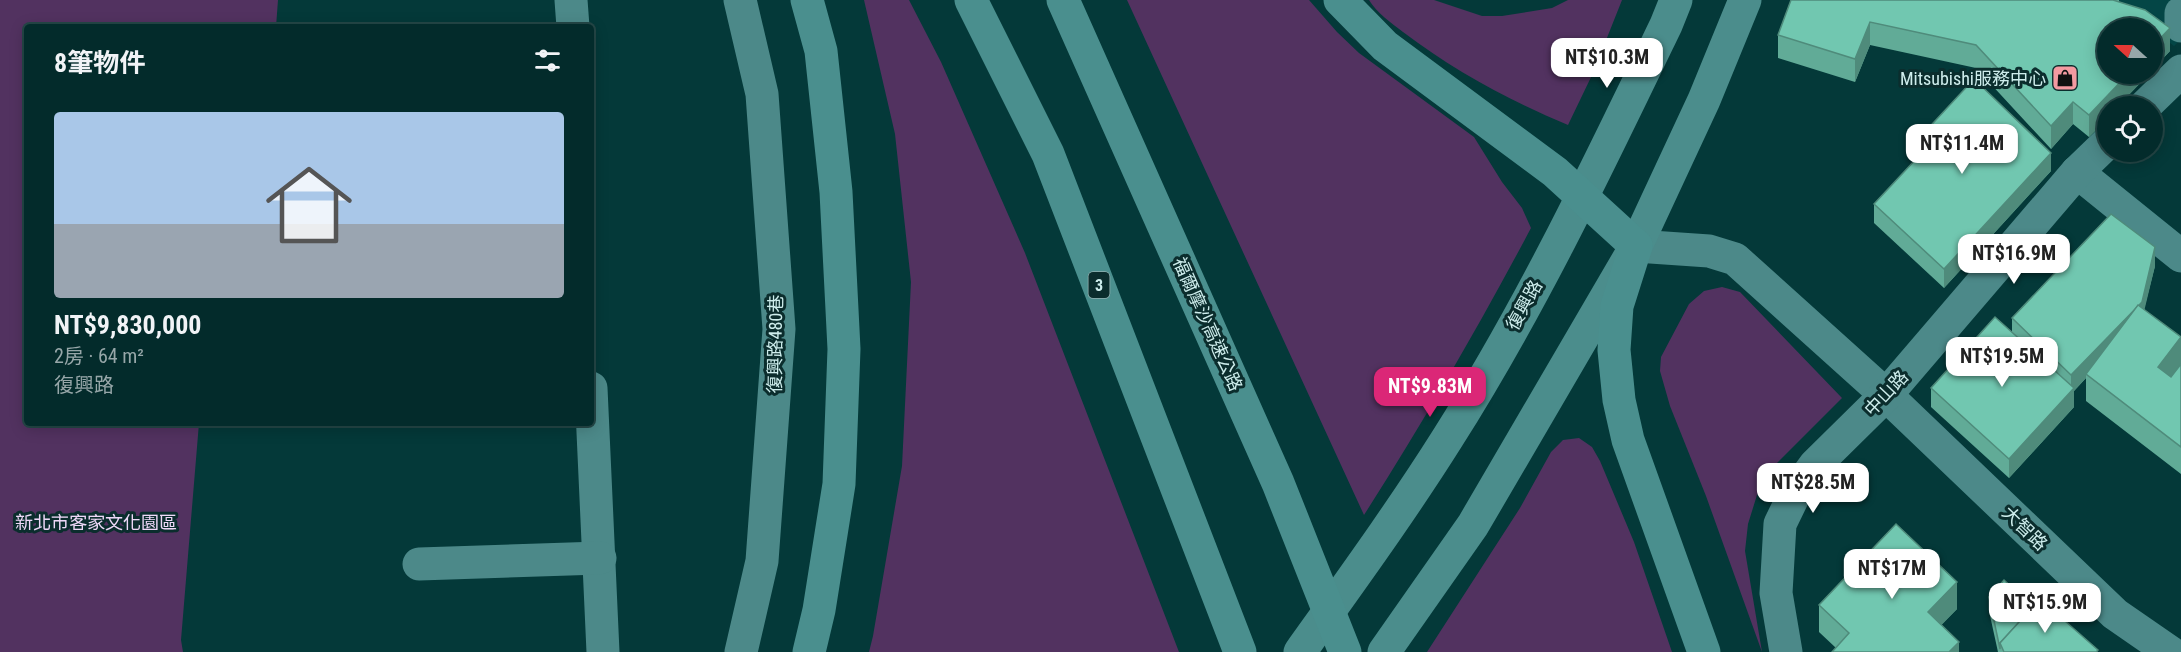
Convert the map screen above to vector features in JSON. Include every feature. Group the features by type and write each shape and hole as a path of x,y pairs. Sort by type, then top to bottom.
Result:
{"highway":[{"path":"807,0 821,51 836,192 844,349 839,484 819,610 808,652"},
{"name":"3","path":"971,0 1048,154 1240,652"},
{"name":"福爾摩沙高速公路","path":"1063,0 1278,483 1345,652"},
{"path":"1340,0 1385,46 1546,165 1636,246 1617,306 1614,350 1619,400 1628,440 1704,652"}],"main road":[{"name":"復興路","path":"1300,652 1448,438 1516,321 1583,198 1666,26 1676,0"},
{"path":"1384,652 1473,525 1636,246 1704,100 1744,0"}],"street":[{"path":"571,0 573,24"},
{"name":"復興路480巷","path":"740,0 762,94 779,329 762,561 741,652"},
{"path":"2181,13 2181,26"},
{"path":"2155,96 2181,71"},
{"name":"中山路","path":"1786,652 1776,593 1780,524 1796,491 1815,465 1886,395 2077,172 2097,153"},
{"path":"2077,172 2181,256"},
{"name":"大智路","path":"1636,246 1709,251 1735,259 1886,395 2115,614 2170,652"},
{"path":"593,426 603,652"},
{"path":"419,564 600,558"}],"shaded area":[{"path":"2051,0 2181,0 2181,39 2174,46 2163,37 2163,18 2116,18"}],"green space":[{"name":"新北市客家文化園區","path":"0,0 278,0 276,24 24,24 24,426 199,426 181,640 183,652 0,652"},
{"path":"864,0 909,0 941,62 1025,253 1179,652 869,652 902,466 911,282 895,134"},
{"path":"1127,0 1309,0 1359,53 1474,137 1502,182 1522,208 1531,228 1450,373 1364,515"},
{"path":"1369,0 1434,0 1482,16 1502,16 1552,8 1568,0 1622,0 1593,73 1568,125 1503,95 1462,72 1389,21"},
{"path":"1722,287 1740,292 1842,398 1776,464 1757,495 1748,524 1745,551 1762,652 1706,496 1670,406 1660,371 1661,357 1689,304 1704,291"},
{"path":"1579,438 1592,447 1600,461 1634,542 1672,652 1427,652 1520,508 1551,452 1563,440"}],"building":[{"name":"Mitsubishi服務中心","path":"1791,0 2113,0 2145,10 2156,18 2097,18 2097,84 2118,84 2107,96 2097,96 2097,107 2089,115 2073,102 2051,126 1976,45 1870,22 1855,59 1778,35"},
{"name":"Mitsubishi服務中心","path":"2163,23 2170,28 2163,35"},
{"path":"1974,79 2051,153 1944,269 1874,204 1931,143 1922,135"},
{"path":"2111,214 2155,247 2142,302 2071,375 2012,318"},
{"path":"2138,305 2181,337 2158,367 2171,377 2181,364 2181,447 2086,374"},
{"path":"1995,317 2074,388 2009,459 1931,388"},
{"path":"1896,524 1957,582 1928,612 1959,642 1949,652 1832,652 1849,633 1819,605"},
{"path":"2004,580 2033,607 2000,643 2000,649 1989,597"},
{"path":"2040,599 2098,650 2096,652 2004,652 2000,643"}],"place":[{"name":"Mitsubishi服務中心","path":"2065,78"}]}
